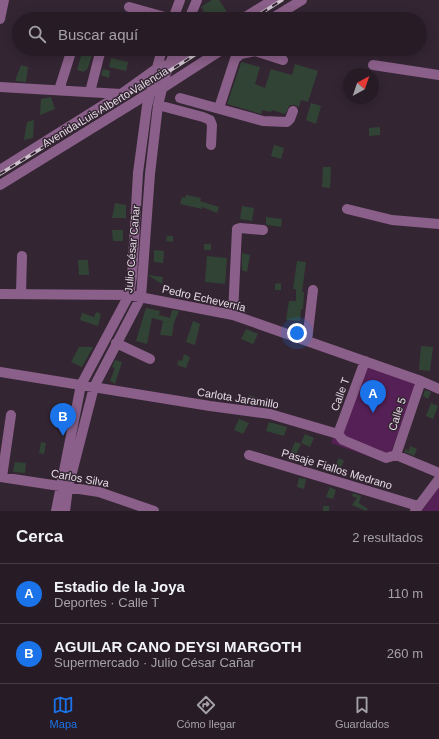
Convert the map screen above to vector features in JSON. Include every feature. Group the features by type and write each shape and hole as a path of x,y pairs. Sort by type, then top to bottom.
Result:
{"street":[{"path":"0,19 4,0"},
{"path":"176,12 180,0"},
{"path":"192,12 196,0"},
{"path":"253,12 272,0"},
{"path":"282,12 302,0"},
{"path":"129,7 147,12"},
{"path":"59,90 70,56"},
{"path":"90,92 99,56"},
{"name":"Julio César Cañar","path":"65,511 64,487 81,385 129,295 132,277 138,173 147,106 160,56"},
{"name":"Julio César Cañar","path":"56,511 94,387 141,297 150,174 158,105 164,87 166,73 173,56"},
{"path":"0,170 121,94 156,69 170,64 183,56"},
{"name":"Avenida Luis Alberto Valencia","path":"0,185 151,92 164,87 212,56"},
{"path":"219,108 235,59 239,56"},
{"path":"271,56 283,60"},
{"path":"373,65 439,75"},
{"path":"0,87 121,94"},
{"path":"180,98 264,121 286,122 290,119 293,111"},
{"path":"158,105 210,120 212,125 211,145"},
{"path":"348,209 392,220 439,224"},
{"path":"233,316 237,229 263,230"},
{"path":"21,294 22,256"},
{"path":"307,341 313,290"},
{"name":"Pedro Echeverría","path":"0,294 129,295 233,316 365,361 439,389"},
{"path":"116,343 150,359"},
{"name":"Calle T","path":"338,434 365,361"},
{"name":"Carlota Jaramillo","path":"0,372 270,414 338,434 343,440 386,458 396,455 439,473"},
{"name":"Calle 5","path":"396,455 421,381"},
{"path":"1,477 11,415"},
{"name":"Pasaje Fiallos Medrano","path":"249,455 417,509"},
{"name":"Carlos Silva","path":"1,477 99,492 154,511"},
{"path":"417,509 439,479"}],"shaded area":[{"path":"359,363 416,384 387,463 331,443"},
{"path":"439,484 439,511 422,511"}],"building":[{"path":"212,0 219,0 227,12 202,12 204,11 201,7"},
{"path":"81,56 92,56 87,70 84,72 77,70"},
{"path":"111,58 128,62 126,71 109,67"},
{"path":"242,62 260,67 255,84 265,88 271,69 292,75 295,64 318,71 308,102 301,100 299,107 290,105 285,114 272,110 271,112 262,110 261,114 227,104"},
{"path":"21,65 28,67 26,82 15,81"},
{"path":"103,69 110,71 109,78 101,75"},
{"path":"51,97 55,109 40,115 41,99"},
{"path":"311,103 321,106 316,124 306,120"},
{"path":"34,120 33,138 24,140 27,122"},
{"path":"380,127 380,135 369,136 369,128"},
{"path":"274,145 284,148 281,159 271,156"},
{"path":"323,167 331,167 330,188 322,187"},
{"path":"186,195 201,198 200,201 219,207 217,213 202,207 202,209 180,204 182,197 185,198"},
{"path":"115,203 126,205 126,218 112,218"},
{"path":"242,206 254,208 252,221 240,219"},
{"path":"266,217 282,219 281,227 267,225"},
{"path":"112,230 123,230 123,241 113,241"},
{"path":"167,236 173,236 173,242 166,241"},
{"path":"204,244 211,244 211,250 204,250"},
{"path":"154,250 164,251 163,263 154,262"},
{"path":"242,253 250,255 247,272 242,270"},
{"path":"207,256 227,258 225,284 205,282"},
{"path":"78,260 88,260 89,275 79,275"},
{"path":"297,261 306,262 302,292 304,292 303,309 301,309 300,321 286,320 289,301 296,301 296,289 293,289"},
{"path":"149,276 163,277 162,284"},
{"path":"281,283 281,290 275,290 275,284"},
{"path":"146,308 160,311 159,315 170,318 172,310 179,311 174,323 172,336 160,335 163,321 152,318 147,344 136,341"},
{"path":"96,312 101,314 98,326 80,320 82,313 94,317"},
{"path":"193,321 200,324 195,345 186,342"},
{"path":"246,329 258,334 253,344 241,339"},
{"path":"421,346 433,347 430,371 419,370"},
{"path":"79,347 93,347 82,367 71,362"},
{"path":"184,354 190,357 186,368 177,365 179,360 182,361"},
{"path":"115,360 122,362 115,384 110,381 115,368 112,367"},
{"path":"425,390 431,392 428,399 423,396"},
{"path":"249,395 259,398 257,406 246,404"},
{"path":"431,403 438,406 433,419 426,416"},
{"path":"239,419 249,423 243,434 234,430"},
{"path":"269,422 287,427 284,436 266,431"},
{"path":"305,434 314,438 310,447 301,443"},
{"path":"41,442 46,443 44,454 39,453"},
{"path":"295,442 301,444 293,461 287,460"},
{"path":"410,446 417,449 414,456 405,452 405,449 409,451"},
{"path":"339,458 344,461 340,469 335,466"},
{"path":"15,462 26,463 25,473 13,472"},
{"path":"299,478 306,479 304,489 297,487"},
{"path":"330,487 336,490 333,499 326,497"},
{"path":"353,493 361,496 359,503 368,509 366,511 352,505 357,498 352,496"},
{"path":"323,506 329,506 329,511 323,511"}],"railway":[{"path":"263,12 282,0"},
{"path":"0,174 153,79 166,73 193,56"}],"place":[{"name":"Estadio de la Joya","path":"373,413"},
{"name":"AGUILAR CANO DEYSI MARGOTH","path":"63,436"}]}
